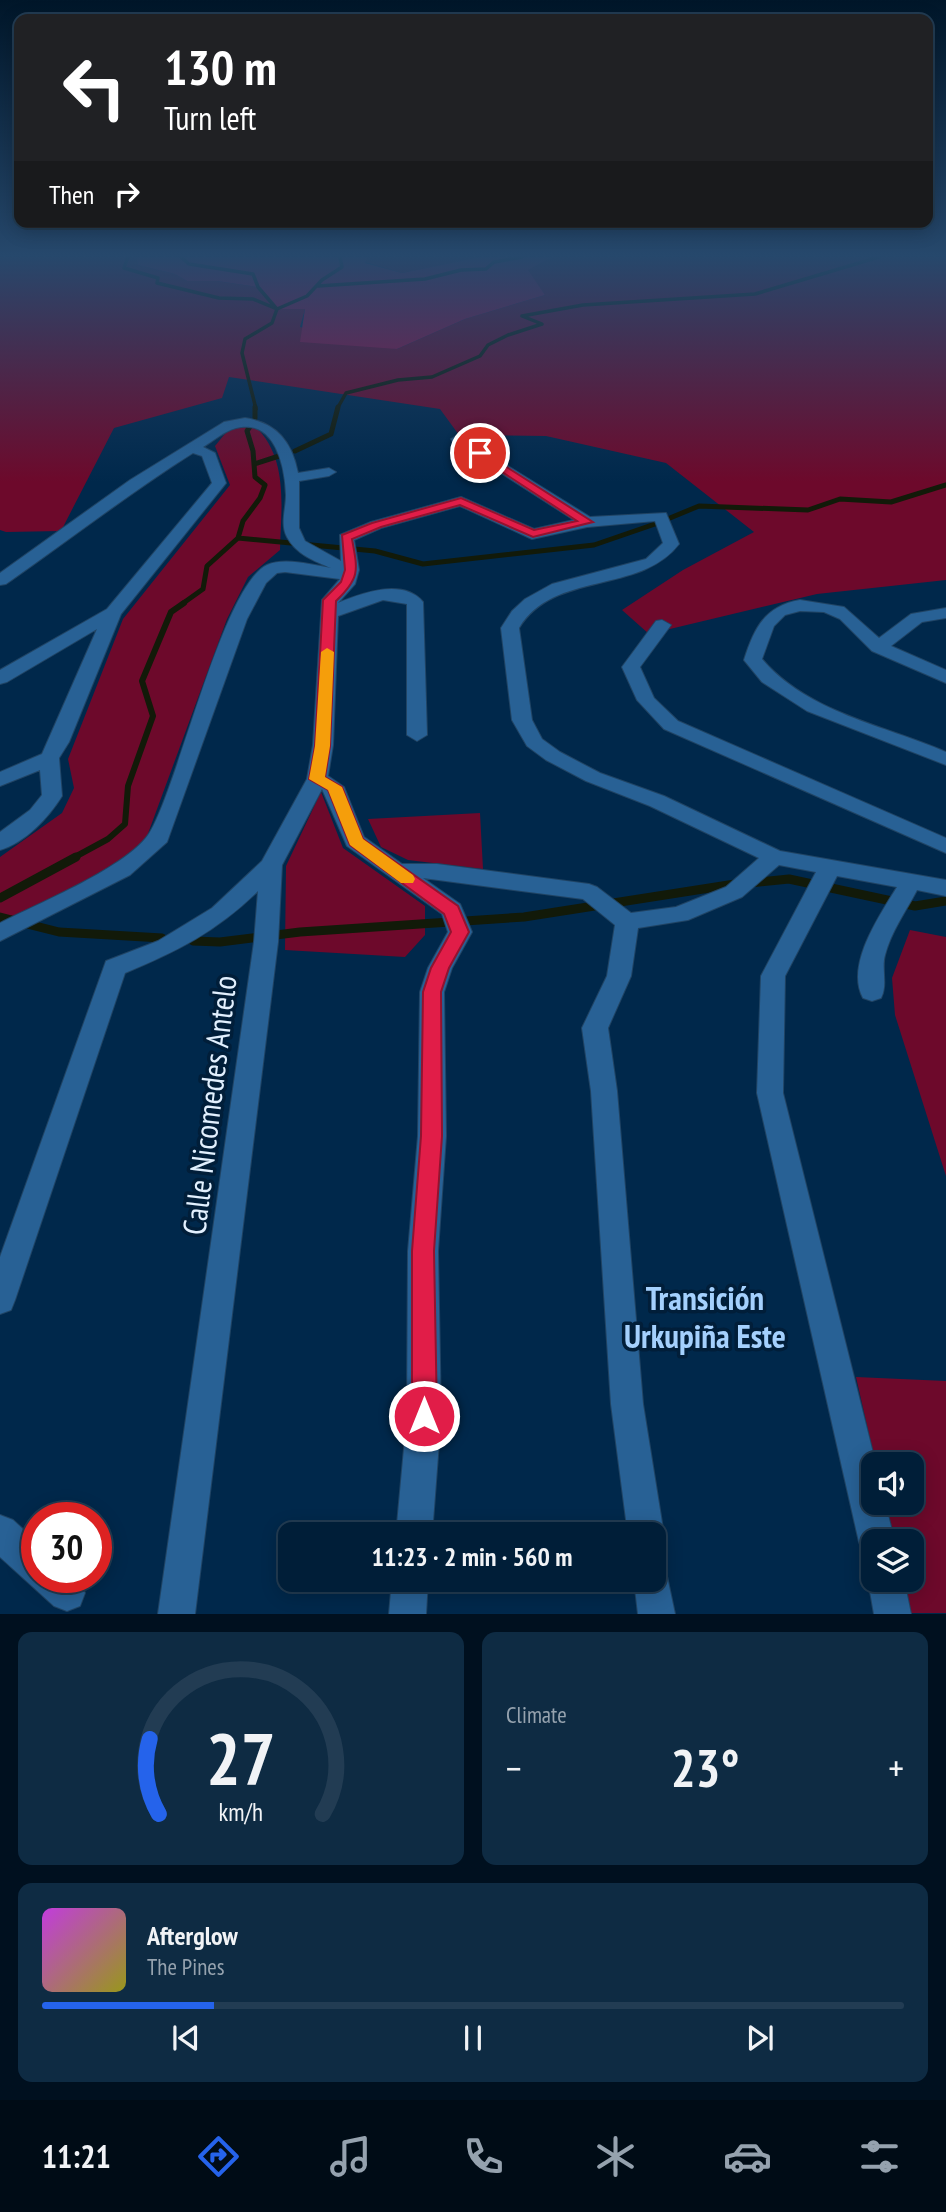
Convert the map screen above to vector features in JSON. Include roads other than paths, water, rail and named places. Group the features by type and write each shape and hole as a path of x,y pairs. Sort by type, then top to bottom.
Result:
{"street":[{"path":"0,580 78,527 104,504 229,425 254,422 266,427 287,452 291,478 293,536 301,546 315,555 350,572"},
{"path":"458,439 587,522"},
{"path":"0,780 49,758 59,743 113,613 219,483 208,453 191,449"},
{"path":"291,478 329,472"},
{"path":"417,735 415,601 399,594 385,594 366,598 329,614 330,600 347,584 350,572 346,538 376,525 461,501 533,534 587,522 661,516 671,544 652,562 558,588 531,603 510,628 522,720 534,742 553,757 593,777 657,801 775,857 829,869 946,888"},
{"path":"0,933 122,870 159,837 238,619 259,580 272,569 285,567 350,572"},
{"path":"946,677 878,648 868,634 838,609 808,606 785,608 772,615 753,660 763,675 789,696 946,759"},
{"path":"0,678 113,613"},
{"path":"878,648 917,618 946,613"},
{"name":"Calle Nicomedes Antelo","path":"176,1614 262,968 271,865 317,779 323,746 329,614"},
{"path":"662,625 631,667 646,700 671,725 946,846"},
{"path":"0,843 37,815 52,796 49,758"},
{"path":"317,779 334,787 355,841 452,911 460,932 440,968 432,992 432,1136 423,1251 424,1416 415,1522"},
{"path":"395,871 437,871 589,892 626,922 680,914 734,892 775,857"},
{"path":"0,1300 115,967 166,947 220,914 271,865"},
{"path":"829,869 773,976 770,1093 874,1529"},
{"path":"872,992 872,957 909,883"},
{"path":"626,922 619,976 595,1028 604,1091 627,1404 644,1522"},
{"path":"0,1533 21,1552"},
{"path":"407,1614 409,1592"},
{"path":"654,1592 657,1614"},
{"path":"888,1592 893,1614"}],"waterway":[{"path":"256,332 245,339 242,353 256,409"},
{"path":"338,407 346,393 398,380 432,377 480,356 488,345 516,332"},
{"path":"255,407 255,418"},
{"path":"295,451 331,434 338,407"},
{"path":"251,425 247,431 254,464"},
{"path":"254,464 279,456"},
{"path":"238,538 243,521 260,498 265,485 255,477 254,464"},
{"path":"670,518 699,506 808,510 840,499 891,502 946,485"},
{"path":"238,538 375,551 423,564 594,545 655,524"},
{"path":"182,604 203,589 207,566 238,538"},
{"path":"73,858 108,839 125,824 128,786 153,716 142,681 171,612 184,603"},
{"path":"0,898 76,857"},
{"path":"750,883 789,879 915,906 946,901"},
{"path":"193,941 220,942 300,932 524,917 735,884"},
{"path":"0,917 59,932 162,938"}],"district":[{"name":"Transición Urkupiña Este","path":"705,1316"}]}
